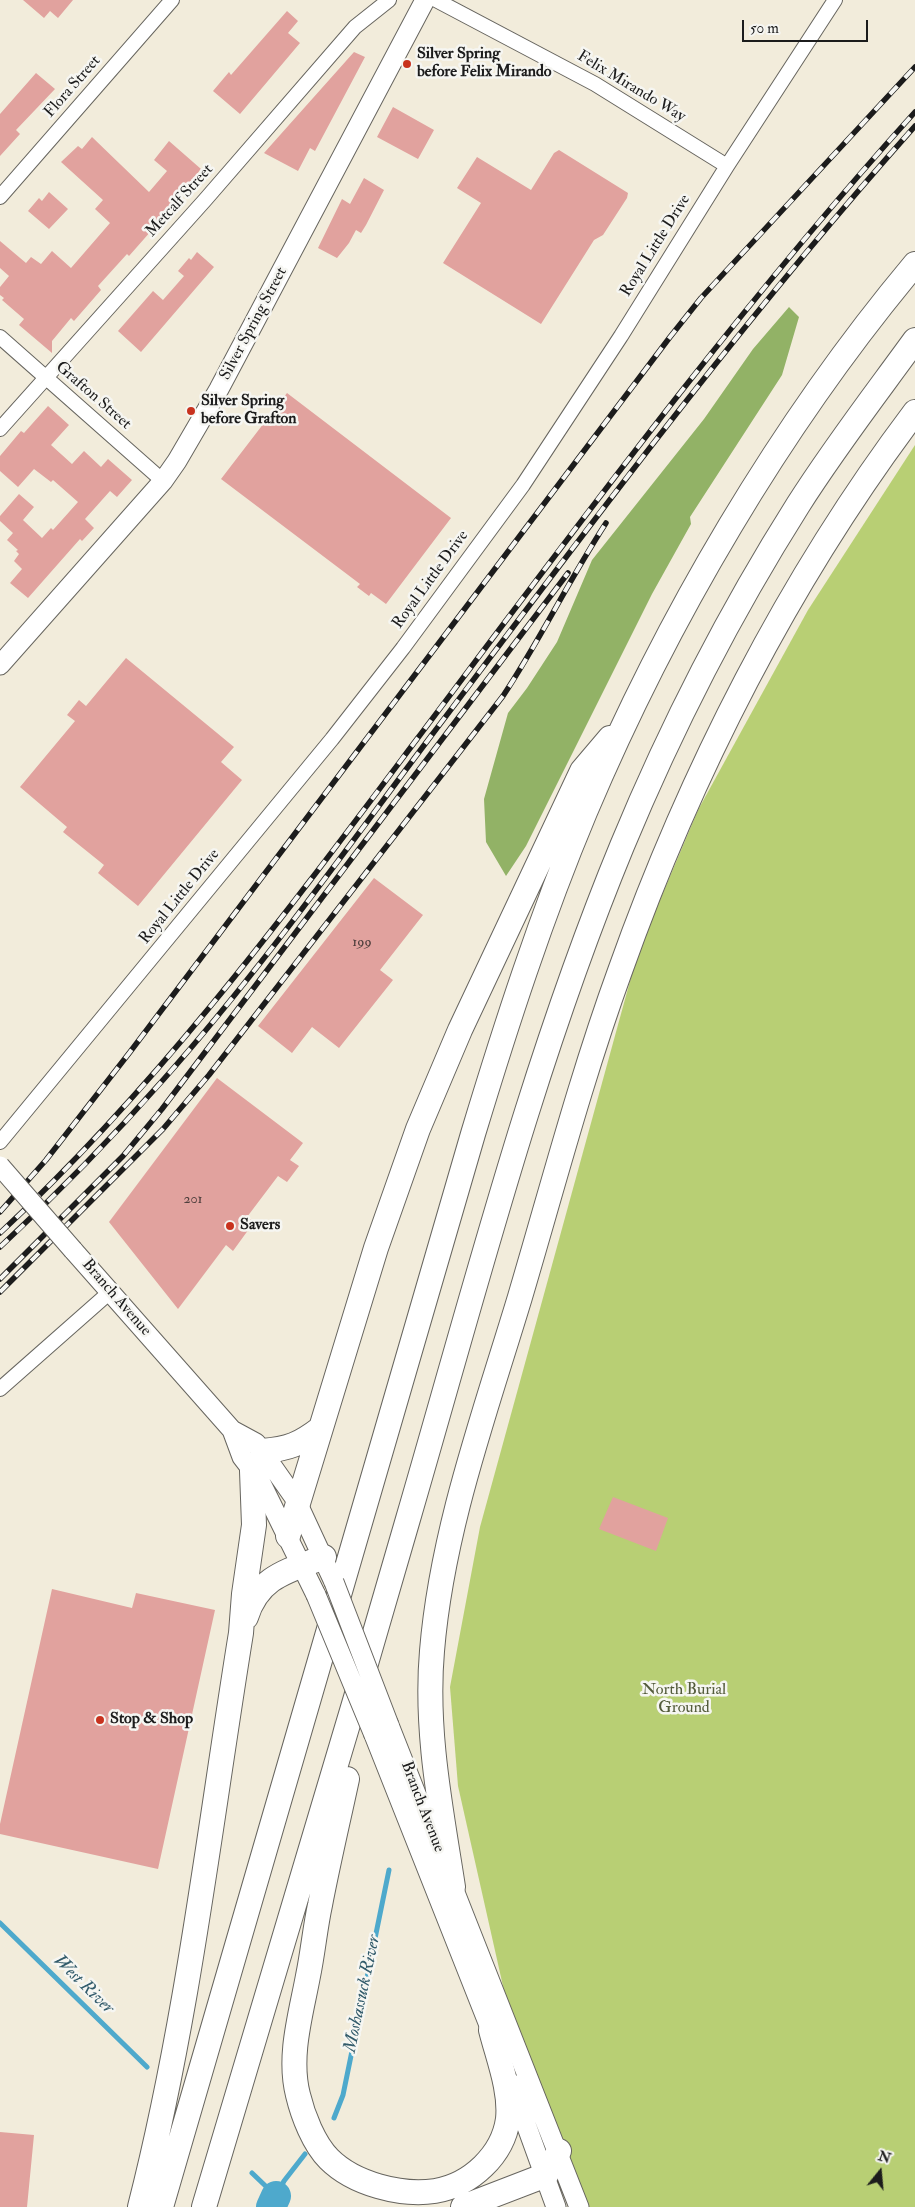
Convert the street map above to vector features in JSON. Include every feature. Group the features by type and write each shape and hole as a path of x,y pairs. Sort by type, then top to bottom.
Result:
{"highway":[{"path":"161,2207 493,1067 554,891 595,790 630,714 692,594 759,480 835,368 915,264"},
{"path":"204,2207 552,1030 622,844 703,672 788,523 862,411 915,340"},
{"path":"453,1888 434,1764 431,1730 432,1652 439,1594 461,1497 604,1017 661,864 705,763 736,702 764,649 819,554 915,412"},
{"path":"288,1536 382,1230 438,1079 582,771 630,714"},
{"path":"140,2207 159,2130 180,2019 241,1633 244,1594 254,1525 257,1461 298,1444 322,1428"},
{"path":"241,1633 253,1599 266,1583 278,1575 313,1561"},
{"path":"374,1634 351,1759 320,1904 296,2044 298,2096 317,2143 329,2159 338,2166 358,2178 385,2187 417,2192 436,2190 474,2174 495,2153 508,2120 507,2091 492,2030"},
{"path":"463,2207 546,2175 558,2151"}],"main road":[{"name":"Silver Spring Street","path":"0,665 163,481 177,461 219,389 425,0"},
{"name":"Branch Avenue","path":"0,1166 232,1430 242,1457 257,1461 298,1504 313,1561 316,1595 492,2030 556,2207"},
{"name":"Branch Avenue","path":"257,1461 259,1479 288,1536 334,1582 579,2207"}],"street":[{"name":"Flora Street","path":"0,197 172,0"},
{"name":"Metcalf Street","path":"0,429 44,377 205,200 354,28 389,0"},
{"name":"Felix Mirando Way","path":"436,0 595,84 727,166"},
{"name":"Royal Little Drive","path":"0,1142 327,745 408,640 546,452 727,166 835,0"},
{"name":"Grafton Street","path":"0,337 163,481"},
{"path":"0,1389 110,1292"}],"green space":[{"path":"789,307 799,317 782,375 690,517 691,524 652,594 526,846 506,876 486,842 484,799 508,713 557,642 592,560 704,419 753,349"},
{"name":"North Burial Ground","path":"915,445 915,2207 584,2207 505,1995 458,1786 450,1687 480,1527 638,952 698,810 808,610"}],"building":[{"path":"23,0 73,0 58,18 50,11 44,18"},
{"path":"287,11 298,21 288,33 300,43 240,114 213,91 229,72 231,75"},
{"path":"354,52 365,57 315,151 310,148 298,171 264,153"},
{"path":"36,73 55,89 16,130 20,134 0,156 0,114"},
{"path":"393,107 434,130 418,159 377,137"},
{"path":"92,137 149,192 167,171 154,160 169,141 201,169 179,195 181,197 129,256 127,254 98,286 101,290 74,321 71,318 52,341 52,353 19,325 24,319 2,300 4,298 0,295 0,287 9,276 0,268 0,241 26,263 31,257 41,264 52,251 71,268 110,223 95,209 103,200 61,162 78,146 82,149"},
{"path":"559,150 628,193 627,198 603,235 594,240 541,324 443,263 481,203 457,188 477,157 531,190 554,153"},
{"path":"364,178 384,190 361,233 356,230 349,243 337,258 318,248 342,199 350,204"},
{"path":"49,192 68,209 49,229 28,211 39,198 42,201"},
{"path":"197,252 214,267 141,352 118,331 153,291 163,300 184,276 178,271"},
{"path":"287,393 451,518 386,604 371,593 369,596 357,587 360,584 221,479"},
{"path":"48,406 69,425 51,445 72,464 84,451 101,467 108,459 132,480 117,497 110,491 85,519 94,528 82,541 80,539 28,598 10,583 22,569 14,561 19,554 16,551 18,550 7,540 13,533 0,521 0,516 19,494 34,507 23,520 42,538 51,528 53,530 78,502 53,480 51,482 34,469 18,487 0,471 0,456 21,431 24,433"},
{"path":"126,658 234,747 221,762 242,780 138,906 98,873 104,865 63,832 67,827 20,787 75,721 67,715 79,700 86,706"},
{"path":"374,878 423,915 380,970 393,980 339,1048 312,1027 292,1053 258,1026"},
{"path":"217,1078 303,1143 290,1160 299,1166 287,1182 278,1176 247,1217 254,1222 233,1251 226,1245 178,1309 109,1222"},
{"path":"613,1497 668,1518 656,1551 599,1529"},
{"path":"52,1589 132,1608 136,1593 215,1610 158,1869 0,1834 0,1824"},
{"path":"0,2132 34,2135 27,2207 0,2207"}],"waterway":[{"name":"Moshassuck River","path":"334,2118 343,2095 389,1870"},
{"name":"West River","path":"0,1923 147,2067"},
{"name":"Moshassuck River","path":"252,2173 276,2196 284,2181 305,2154"},
{"name":"Moshassuck River","path":"271,2207 276,2196"}],"railway":[{"path":"0,1212 46,1160 130,1052 701,298 915,67"},
{"path":"0,1233 114,1118 219,995 319,868 659,419 784,263 915,112"},
{"path":"0,1247 124,1124 199,1039 300,911 667,426 788,274 915,126"},
{"path":"0,1292 163,1129 209,1075 503,696 606,523"},
{"path":"0,1279 123,1156 162,1109 568,573"}],"place":[{"name":"Silver Spring before Felix Mirando","path":"407,64"},
{"name":"Silver Spring before Grafton","path":"191,411"},
{"name":"Savers","path":"230,1226"},
{"name":"Stop & Shop","path":"100,1720"}]}
